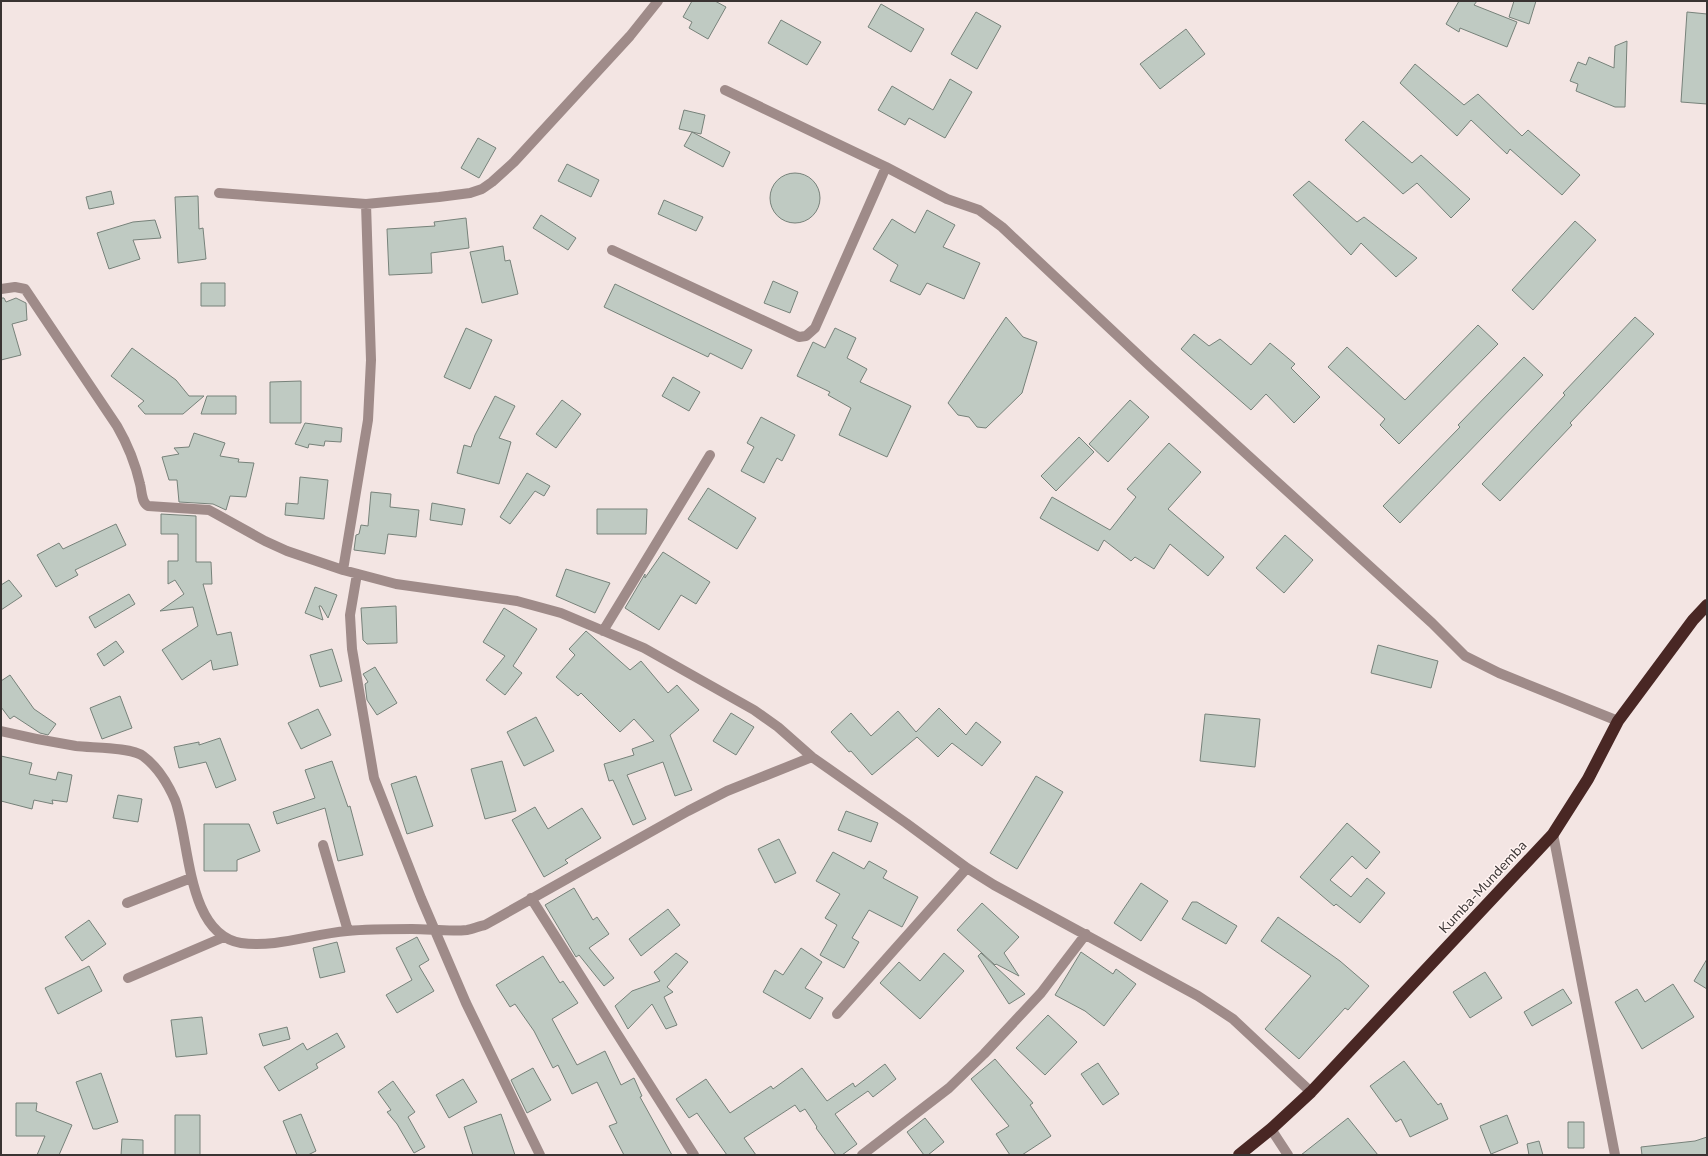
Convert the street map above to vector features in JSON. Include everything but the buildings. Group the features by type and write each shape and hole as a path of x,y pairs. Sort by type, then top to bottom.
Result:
{"highway":[{"name":"Kumba-Mundemba","path":"1239,1155 1272,1129 1311,1092 1553,834 1588,779 1618,721 1693,620 1707,605"}],"street":[{"path":"219,192 366,204 470,193 482,189 514,162 630,36 658,1"},
{"path":"725,90 947,198 979,210 1002,227 1174,389 1432,623 1465,656 1499,672 1618,721"},
{"path":"612,250 799,337 806,336 815,328 886,167"},
{"path":"343,570 368,413 371,360 366,204"},
{"path":"1,289 15,287 26,289 117,426 130,450 136,467 145,504 154,507 186,508 213,512 265,541 287,551 343,570 396,584 517,601 561,613 644,648 754,710 778,727 812,757 967,868 994,885 1198,996 1233,1019 1311,1092"},
{"path":"603,631 710,455"},
{"path":"357,574 350,615 352,649 374,778 466,1003 540,1155"},
{"path":"1,731 32,739 77,746 127,750 142,755 153,765 166,782 175,802 197,899 208,919 224,937 239,943 256,944 273,943 348,931 412,929 468,930 485,924 688,811 727,791 812,757"},
{"path":"1553,834 1615,1155"},
{"path":"323,845 348,931"},
{"path":"837,1014 967,868"},
{"path":"127,903 192,878"},
{"path":"531,898 694,1155"},
{"path":"862,1155 949,1088 984,1054 1041,993 1086,934"},
{"path":"128,978 224,937"},
{"path":"1272,1129 1288,1155"}]}
